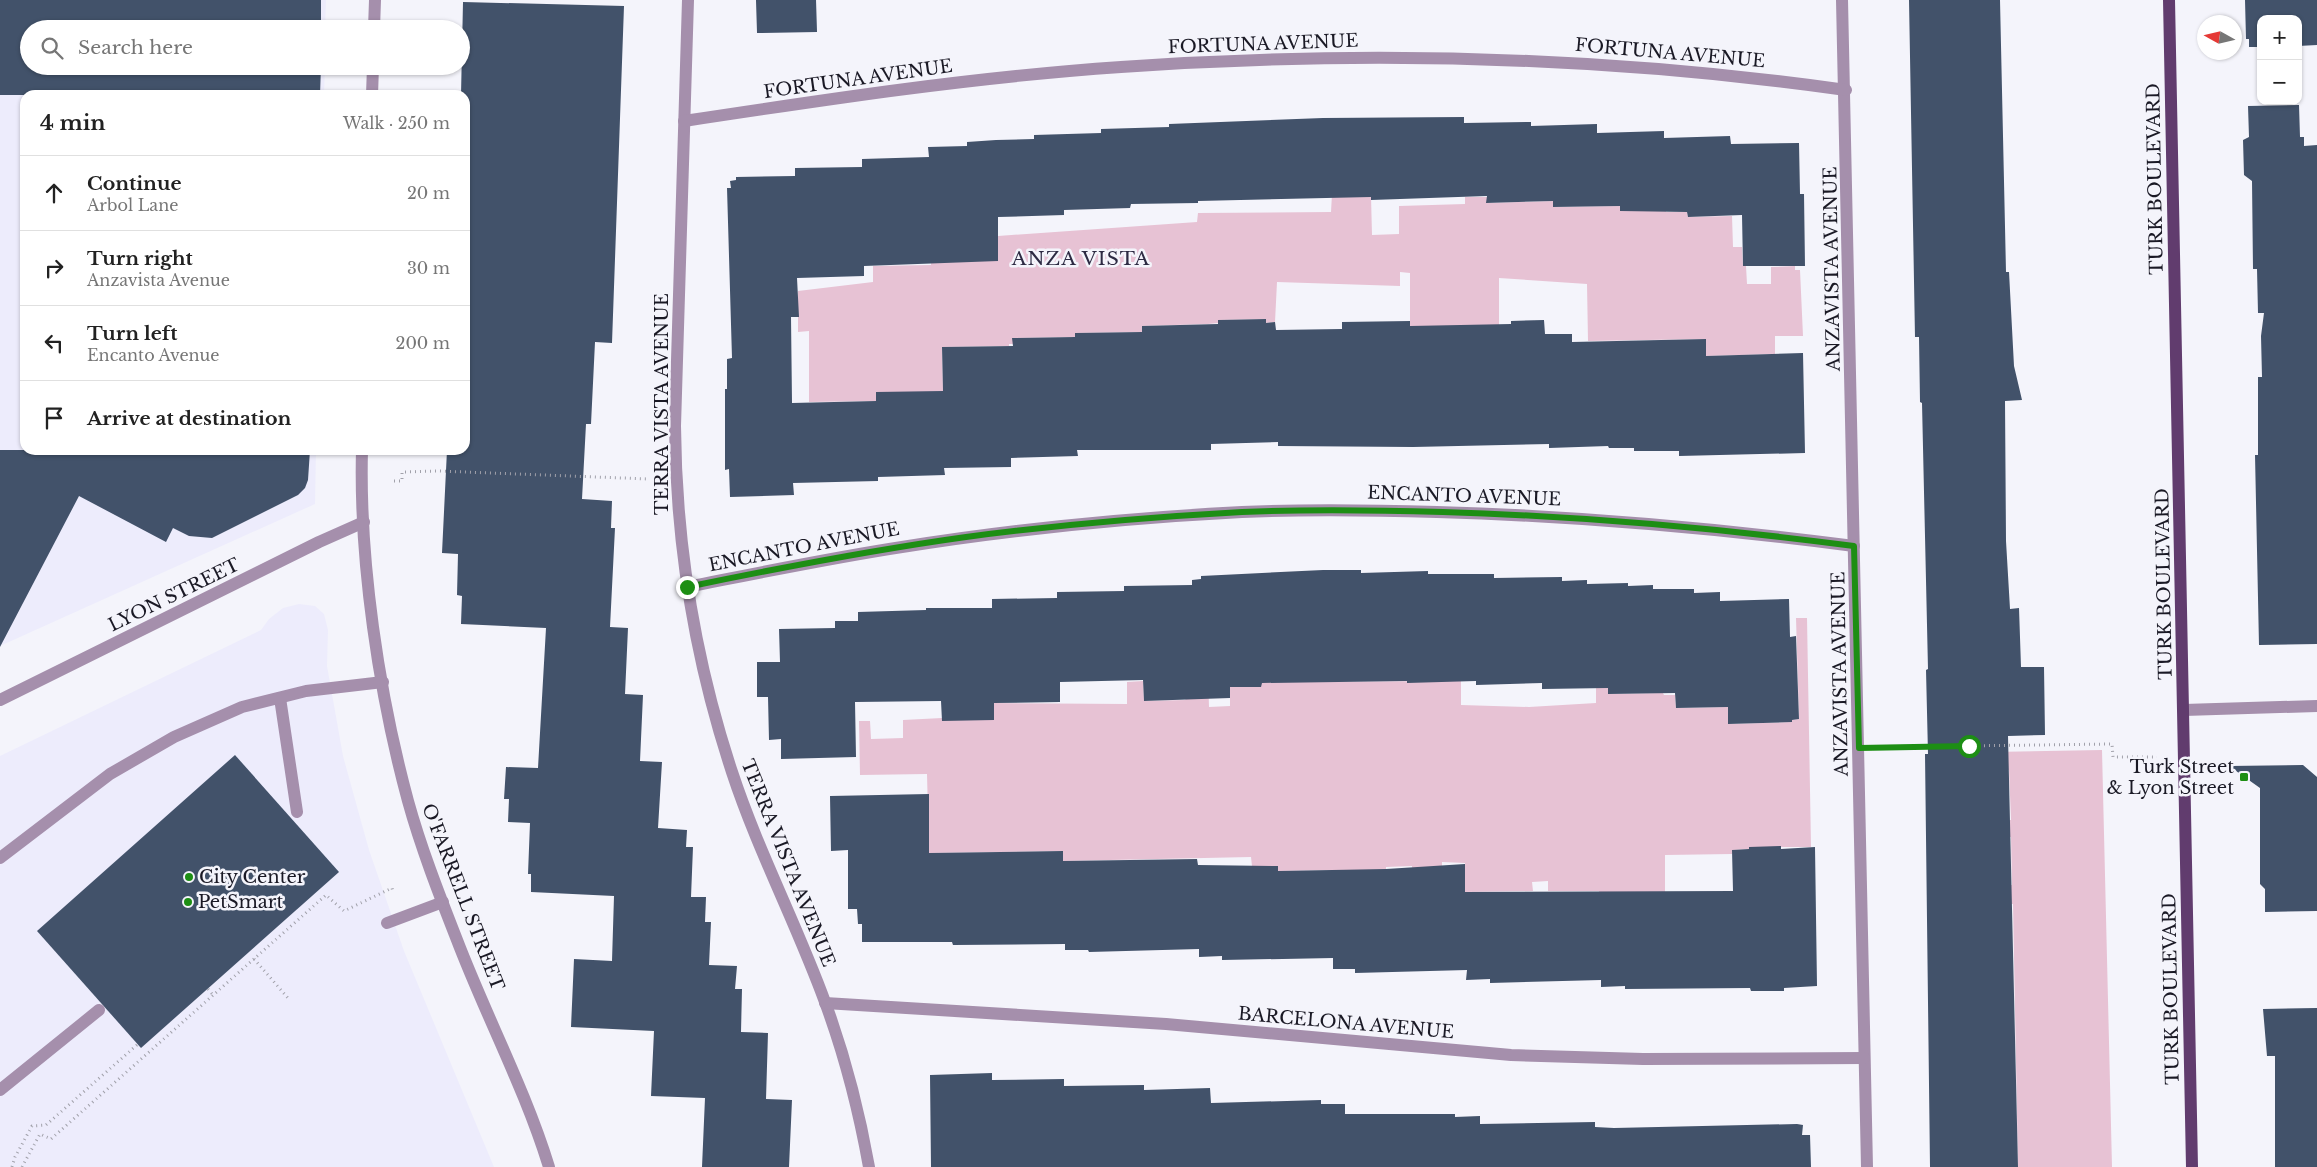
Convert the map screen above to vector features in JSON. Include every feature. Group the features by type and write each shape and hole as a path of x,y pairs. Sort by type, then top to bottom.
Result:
{"main road":[{"name":"TURK BOULEVARD","path":"2169,0 2192,1167"}],"street":[{"path":"374,20 375,0"},
{"name":"TERRA VISTA AVENUE","path":"688,0 676,480 687,587 697,648 732,773 752,827 825,1003 845,1064 869,1167"},
{"name":"ANZAVISTA AVENUE","path":"1842,0 1846,90 1866,1167"},
{"name":"FORTUNA AVENUE","path":"684,121 827,99 971,81 1120,67 1257,60 1459,58 1594,63 1722,74 1846,90"},
{"path":"372,90 373,75"},
{"name":"O'FARRELL STREET","path":"362,455 364,522 378,652 408,801 457,942 517,1080 549,1167"},
{"name":"ENCANTO AVENUE","path":"687,587 837,558 967,537 1107,522 1246,512 1387,511 1588,518 1720,529 1854,546"},
{"name":"LYON STREET","path":"0,700 319,542 364,522"},
{"path":"0,858 110,774 174,737 242,707 306,691 383,682"},
{"path":"280,698 297,812"},
{"path":"2184,710 2317,706"},
{"path":"387,923 443,902"},
{"name":"BARCELONA AVENUE","path":"825,1003 1166,1024 1511,1055 1652,1059 1864,1058"},
{"path":"0,1090 99,1010"}],"path":[{"path":"394,481 402,480 402,472 438,471 676,480"},
{"path":"1859,748 2112,744 2112,757 2185,756"},
{"path":"22,1167 40,1134 51,1139 326,895 344,911 392,888 400,918"},
{"path":"254,959 288,998"},
{"path":"208,989 213,995"},
{"path":"12,1167 15,1157 32,1126 46,1125 138,1044"}],"shaded area":[{"path":"0,0 326,0 325,20 20,20 20,75 325,75 324,90 20,90 20,455 316,455 315,504 0,646"},
{"path":"1332,194 1371,196 1372,235 1399,234 1399,206 1465,204 1465,197 1487,197 1487,203 1553,201 1554,207 1620,206 1666,210 1666,212 1687,212 1688,217 1732,216 1733,247 1742,247 1743,266 1746,266 1747,284 1771,284 1771,267 1795,266 1795,270 1800,270 1803,336 1775,336 1775,354 1706,356 1706,339 1588,341 1587,284 1499,278 1499,325 1410,330 1410,273 1400,272 1400,286 1277,282 1275,322 1266,323 1266,319 1218,320 1218,323 1208,324 1142,326 1142,332 1075,333 1075,337 1013,338 1013,344 1009,344 1009,346 942,347 943,391 876,401 809,402 809,331 798,332 798,291 873,282 873,266 931,265 930,222 998,261 998,236 1197,222 1198,213 1331,212"},
{"name":"City Center","path":"299,604 315,606 324,614 328,630 327,666 343,756 369,850 404,951 494,1167 0,1167 0,756 261,630 269,619 283,608"},
{"path":"1796,618 1807,618 1811,847 1749,847 1749,849 1733,850 1732,854 1665,855 1665,893 1600,899 1599,891 1548,891 1548,881 1532,882 1533,891 1465,892 1465,863 1442,862 1442,883 1412,884 1412,866 1386,867 1386,884 1332,870 1278,871 1277,866 1252,866 1251,857 1063,861 1063,851 929,853 927,774 860,775 859,721 870,721 871,739 903,738 903,720 942,718 994,720 994,703 1127,704 1127,682 1143,681 1144,701 1185,700 1208,674 1209,707 1230,706 1230,687 1262,682 1461,681 1461,705 1529,707 1596,703 1596,688 1608,687 1608,694 1663,693 1664,695 1675,695 1676,708 1728,707 1729,724 1792,722 1792,720 1799,719"},
{"path":"2102,750 2112,1167 2018,1167 2013,904 1996,904 1995,886 2012,885 2011,837 1996,837 1996,820 2011,820 2009,770 1993,770 1992,752"}],"building":[{"path":"0,0 321,0 321,20 20,20 20,75 321,75 320,90 20,90 20,95 0,95"},
{"path":"756,0 816,0 817,32 757,33"},
{"path":"1909,0 2000,0 2006,272 2009,272 2014,366 2022,400 2005,401 2006,541 2010,609 2019,608 2021,667 2044,667 2045,735 2008,736 2018,1167 1930,1167 1925,754 1928,754 1926,670 1928,669 1922,403 1920,402 1919,337 1915,337"},
{"path":"2245,0 2317,0 2317,45 2302,46 2302,15 2257,15 2257,47 2249,47 2249,39 2246,39"},
{"path":"463,2 624,6 612,343 595,342 591,424 586,424 582,499 612,501 611,528 615,528 610,627 628,628 625,694 643,695 640,761 662,762 658,828 687,830 686,847 693,847 691,897 706,897 705,922 711,922 709,965 737,966 735,989 742,989 741,1032 768,1033 766,1099 792,1100 789,1167 702,1167 705,1098 651,1096 654,1031 571,1027 574,959 612,961 614,896 531,892 531,874 528,874 530,823 508,822 509,799 504,799 506,767 538,768 546,628 461,624 462,596 457,595 458,554 442,553 447,455 470,455 470,90 461,90 461,75 470,75 470,20 463,20"},
{"path":"2299,105 2300,137 2304,137 2304,146 2317,145 2317,644 2259,645 2255,455 2258,455 2258,377 2262,377 2261,336 2264,313 2258,313 2257,269 2253,269 2252,181 2244,175 2243,140 2249,137 2248,106"},
{"path":"1464,117 1464,123 1531,122 1531,126 1597,124 1597,133 1664,131 1664,138 1730,136 1731,144 1799,143 1800,194 1804,194 1805,266 1743,266 1742,215 1688,217 1687,212 1620,211 1620,206 1553,207 1553,201 1486,203 1487,196 1371,200 1371,197 1198,201 1198,203 1131,204 1130,208 1064,210 1064,215 998,217 998,261 864,266 864,276 797,278 799,317 791,317 792,403 876,401 876,392 943,391 942,347 1013,346 1012,338 1075,337 1075,333 1142,332 1142,326 1218,324 1218,320 1266,319 1266,323 1275,322 1276,330 1342,329 1342,322 1410,321 1410,326 1511,324 1511,321 1544,320 1545,334 1572,334 1572,342 1706,339 1706,356 1803,353 1805,453 1679,456 1679,451 1634,451 1634,448 1609,448 1608,446 1549,448 1549,444 1413,447 1278,446 1278,442 1211,444 1211,450 1077,450 1078,456 1011,458 1011,467 944,468 945,475 878,477 878,481 793,483 794,495 730,497 729,469 725,470 725,389 727,389 727,359 732,358 727,188 731,188 730,181 736,180 736,177 795,176 795,168 862,167 862,159 929,157 928,147 967,146 967,142 1034,139 1034,135 1101,133 1101,129 1169,127 1169,124 1323,118"},
{"path":"0,450 20,450 20,455 310,455 308,480 305,488 298,495 212,538 189,536 173,528 166,542 79,496 0,647"},
{"path":"1361,570 1361,573 1428,571 1428,574 1494,574 1494,578 1562,577 1562,581 1587,580 1587,584 1628,583 1628,586 1653,585 1653,589 1694,589 1694,593 1720,592 1720,601 1789,599 1790,637 1796,636 1799,719 1792,720 1792,722 1728,724 1728,707 1676,708 1675,693 1608,694 1608,688 1542,689 1542,683 1476,685 1476,681 1407,683 1407,681 1262,683 1261,687 1230,687 1230,698 1144,701 1143,680 1060,682 1060,702 994,703 994,720 942,721 941,701 855,702 856,757 781,759 781,739 769,740 768,697 757,697 757,662 780,662 779,629 835,628 835,621 858,621 858,612 926,610 926,608 992,608 992,599 1057,598 1057,592 1124,591 1124,586 1192,585 1192,580 1201,579 1201,576"},
{"name":"PetSmart","path":"235,755 339,872 141,1048 37,931"},
{"path":"2303,765 2317,777 2317,911 2265,912 2265,889 2260,884 2260,788 2229,766"},
{"path":"929,794 929,853 1063,851 1063,861 1197,859 1198,865 1278,866 1278,871 1386,869 1465,864 1465,892 1733,891 1732,850 1749,849 1749,847 1781,846 1781,849 1815,847 1817,986 1784,988 1784,991 1751,991 1750,988 1625,989 1625,986 1601,987 1601,980 1490,983 1490,979 1466,980 1467,970 1355,973 1355,969 1333,969 1333,958 1222,960 1222,956 1199,957 1199,949 1089,952 1088,950 1065,950 1065,944 953,945 952,942 862,942 862,924 858,924 857,909 848,909 848,850 831,851 830,796"},
{"path":"2317,1008 2317,1167 2275,1167 2275,1056 2267,1056 2263,1009"},
{"path":"992,1073 992,1080 1064,1079 1064,1086 1144,1085 1144,1090 1210,1088 1211,1103 1321,1100 1321,1104 1345,1104 1345,1114 1455,1114 1455,1117 1480,1116 1480,1124 1595,1122 1595,1127 1614,1128 1797,1124 1803,1125 1802,1135 1810,1135 1811,1167 931,1167 930,1075"}],"place":[{"name":"Turk Street & Lyon Street","path":"2244,777"},
{"name":"City Center","path":"189,877"},
{"name":"PetSmart","path":"188,902"}],"district":[{"name":"ANZA VISTA","path":"1081,258"}],"route":[{"path":"687,587 837,558 967,537 1107,522 1246,512 1387,511 1519,514 1720,529 1854,546 1859,748 1969,746"}]}
